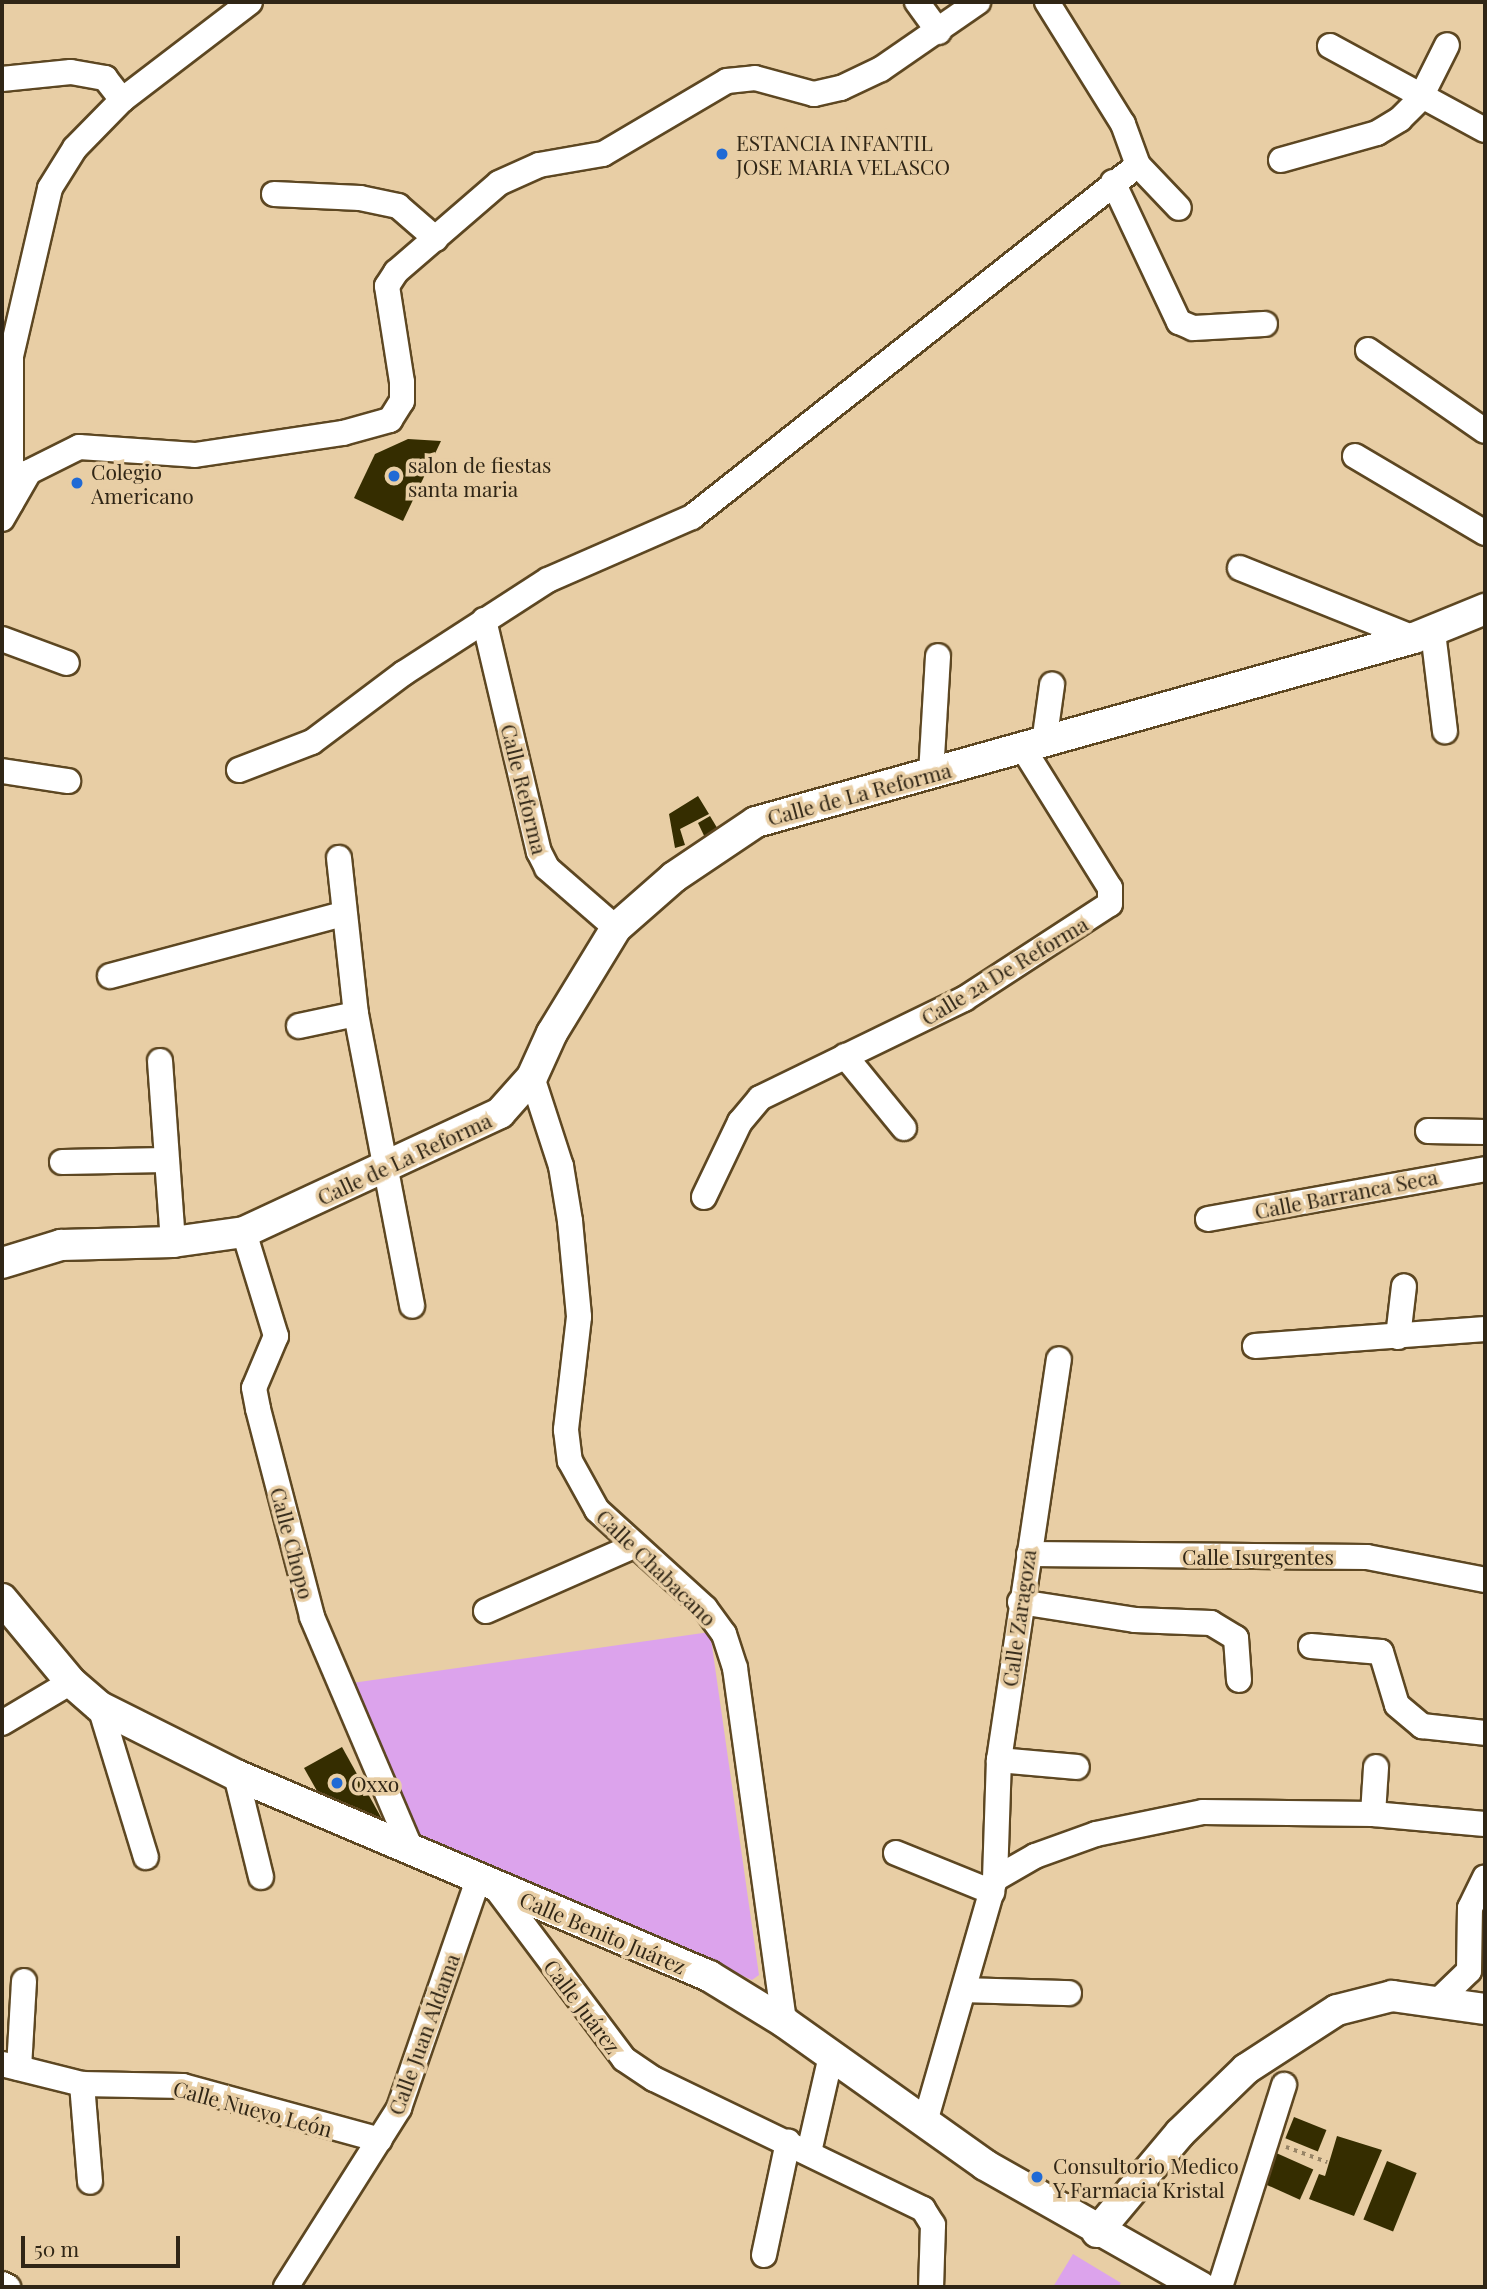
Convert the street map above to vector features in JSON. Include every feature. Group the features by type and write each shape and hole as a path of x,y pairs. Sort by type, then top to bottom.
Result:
{"street":[{"path":"6,511 11,356 50,188 75,148 121,100 217,13 250,2"},
{"path":"917,2 939,32"},
{"path":"6,511 29,472 79,447 195,455 343,433 390,420 402,401 402,382 387,286 436,239 518,173 603,154 727,81 755,78 814,94 881,69 939,32 978,2"},
{"path":"1047,2 1117,114 1138,165 1180,208"},
{"path":"1281,160 1377,133 1420,99 1447,45"},
{"path":"1330,46 1420,99 1485,131"},
{"path":"2,79 71,72 105,78 121,100"},
{"path":"239,770 312,742 484,620 589,557 692,517 1083,212 1114,182 1138,165"},
{"path":"1114,182 1179,322 1193,328 1265,324"},
{"path":"274,194 360,198 398,206 436,239"},
{"path":"1368,349 1485,431"},
{"path":"1355,456 1485,533"},
{"path":"1240,568 1424,635 1445,731"},
{"name":"Calle de La Reforma","path":"2,1262 61,1245 173,1242 244,1232 385,1169 500,1113 532,1077 552,1032 616,928 674,877 756,822 1424,635 1485,609"},
{"name":"Calle Reforma","path":"484,620 539,852 547,868 616,928"},
{"path":"2,639 67,663"},
{"path":"932,774 939,656"},
{"path":"1033,745 1052,685"},
{"name":"Calle 2a De Reforma","path":"704,1197 750,1107 774,1090 964,999 1111,904 1110,888 1033,745"},
{"path":"2,771 68,781"},
{"path":"339,858 356,1014 412,1306"},
{"path":"110,976 343,914"},
{"path":"299,1026 356,1014"},
{"path":"845,1056 904,1128"},
{"path":"160,1062 173,1242"},
{"name":"Calle Chabacano","path":"532,1077 561,1166 570,1221 579,1317 566,1430 570,1461 597,1510 705,1608 724,1634 731,1656 784,2022"},
{"path":"1428,1131 1485,1132"},
{"path":"62,1162 166,1160"},
{"name":"Calle Barranca Seca","path":"1208,1219 1485,1169"},
{"name":"Calle Chopo","path":"244,1232 276,1336 254,1388 309,1604 410,1847"},
{"path":"1398,1337 1404,1286"},
{"path":"1255,1346 1485,1329"},
{"name":"Calle Zaragoza","path":"925,2122 993,1885 999,1760 1020,1602 1059,1359"},
{"path":"486,1611 634,1546"},
{"name":"Calle Isurgentes","path":"1028,1553 1367,1557 1485,1580"},
{"name":"Calle Benito Juárez","path":"2,1598 71,1682 100,1707 236,1775 709,1976 784,2022 925,2122 1097,2232 1200,2287"},
{"path":"1020,1602 1136,1620 1211,1623 1236,1638 1239,1680"},
{"path":"1311,1647 1381,1652 1398,1705 1422,1726 1485,1732"},
{"path":"2,1723 71,1682"},
{"path":"100,1707 146,1857"},
{"path":"999,1760 1077,1767"},
{"path":"1373,1814 1377,1767"},
{"path":"236,1775 261,1877"},
{"path":"896,1853 993,1885 1035,1856 1096,1834 1203,1812 1373,1814 1485,1824"},
{"path":"1440,1999 1477,1971 1470,1908 1485,1877"},
{"name":"Calle Juan Aldama","path":"297,2284 380,2140 419,2056 486,1883"},
{"name":"Calle Juárez","path":"486,1883 624,2059 654,2079 923,2208 933,2225 930,2287"},
{"path":"10,2066 24,1980"},
{"path":"965,1990 1069,1993"},
{"path":"1097,2232 1180,2133 1246,2069 1337,2010 1392,1996 1440,1999 1485,2009"},
{"path":"764,2255 831,2056"},
{"name":"Calle Nuevo León","path":"10,2066 82,2084 183,2086 380,2140"},
{"path":"82,2084 90,2182"},
{"path":"1220,2287 1284,2085"},
{"path":"2,2284 8,2287"}],"path":[{"path":"1267,2140 1327,2162"}],"shaded area":[{"path":"710,1632 759,1975 752,1980 408,1829 345,1684"},
{"path":"1073,2254 1121,2283 1118,2287 1053,2287"}],"building":[{"name":"salon de fiestas santa maria","path":"408,439 441,441 403,521 354,498 375,454"},
{"path":"698,796 709,814 680,829 685,845 675,848 669,814"},
{"path":"710,816 722,836 708,844 698,823"},
{"name":"Oxxo","path":"342,1747 382,1819 321,1798 304,1768"},
{"path":"1294,2117 1326,2130 1318,2151 1285,2138"},
{"path":"1337,2136 1382,2150 1354,2216 1309,2199 1319,2174 1325,2176"},
{"path":"1274,2152 1313,2169 1300,2200 1261,2182"},
{"path":"1387,2161 1417,2173 1393,2231 1363,2219"}],"place":[{"name":"ESTANCIA INFANTIL JOSE MARIA VELASCO","path":"722,154"},
{"name":"salon de fiestas santa maria","path":"394,476"},
{"name":"Colegio Americano","path":"77,483"},
{"name":"Oxxo","path":"337,1783"},
{"name":"Consultorio Medico Y Farmacia Kristal","path":"1037,2177"}]}
